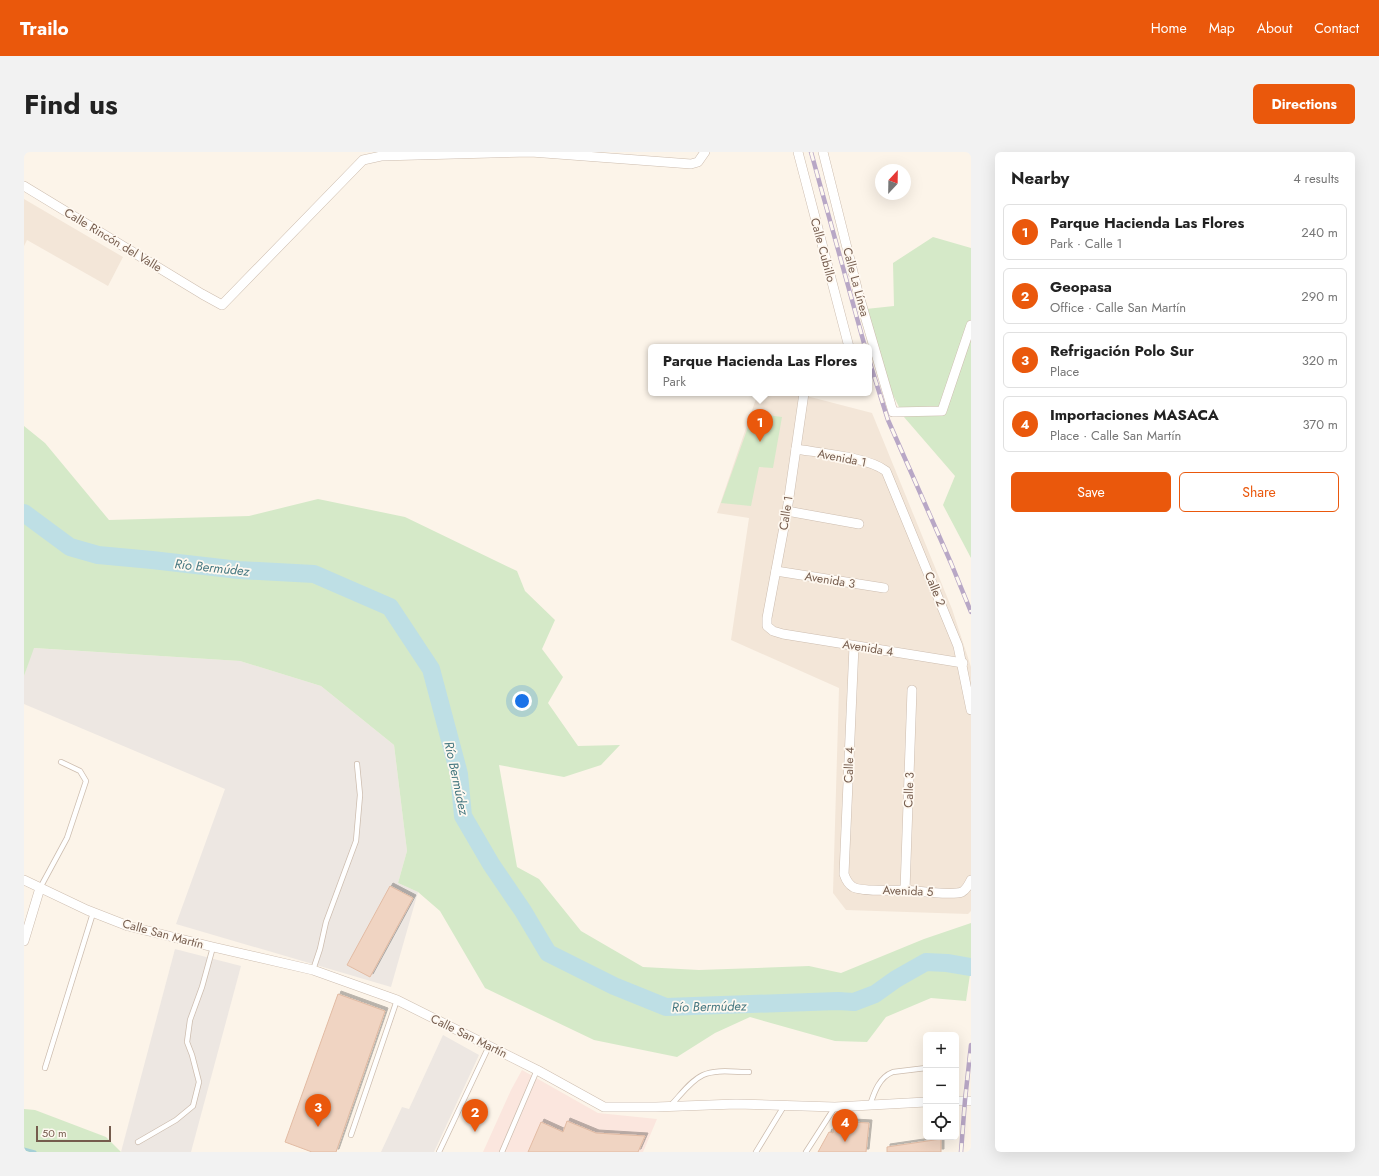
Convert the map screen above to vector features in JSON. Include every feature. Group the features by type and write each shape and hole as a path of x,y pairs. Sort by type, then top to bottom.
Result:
{"street":[{"name":"Calle Rincón del Valle","path":"24,186 222,305 363,160 381,156 531,152 690,164 698,162 705,152"},
{"name":"Calle Cubillo","path":"798,152 848,344"},
{"name":"Calle La Línea","path":"823,152 858,292 893,412 942,411 971,325"},
{"name":"Calle 1","path":"773,631 767,626 767,618 787,511 804,396"},
{"name":"Avenida 1","path":"796,449 868,462 880,466 886,472"},
{"name":"Calle 2","path":"886,472 958,646 971,710"},
{"path":"787,511 859,524"},
{"name":"Avenida 3","path":"776,571 884,588"},
{"name":"Avenida 4","path":"773,631 783,634 962,663"},
{"name":"Calle 4","path":"848,883 844,874 854,646"},
{"name":"Calle 3","path":"905,890 912,690"},
{"name":"Calle San Martín","path":"24,880 93,913 128,926 313,970 397,1000 537,1070 604,1107 670,1107 736,1104 835,1107 923,1102"},
{"name":"Avenida 5","path":"848,883 854,888 862,889 954,893 962,892 970,883"},
{"path":"24,941 40,888"},
{"path":"959,1101 971,1101"}],"lane":[{"path":"40,888 67,838 86,781 80,771 61,762"},
{"path":"313,970 320,949 326,922 356,841 360,795 357,764"},
{"path":"45,1068 93,913"},
{"path":"138,1142 176,1120 193,1106 199,1082 187,1042 190,1020 202,987 213,947"},
{"path":"351,1136 397,1000"},
{"path":"439,1152 489,1046"},
{"path":"870,1106 876,1087 889,1073 923,1068"},
{"path":"502,1152 537,1070"},
{"path":"670,1107 695,1080 703,1075 714,1072 749,1072"},
{"path":"756,1152 784,1106"},
{"path":"806,1152 835,1107"}],"shaded area":[{"path":"24,199 123,257 108,286 27,240 24,246"},
{"path":"757,396 807,396 872,413 952,609 971,667 971,911 968,914 846,910 833,893 839,688 731,640 749,518 717,513"},
{"path":"33,648 240,661 321,686 394,745 407,851 398,883 418,892 391,987 176,924 225,789 24,704 24,676"},
{"path":"175,949 241,966 191,1152 121,1152"},
{"path":"443,1035 479,1055 434,1152 381,1152 402,1107 409,1109"},
{"path":"522,1070 598,1113 657,1119 643,1152 483,1152 511,1090"}],"green space":[{"path":"933,237 971,248 971,558 943,505 955,476 904,417 890,389 866,309 894,306 893,263"},
{"path":"753,413 782,417 773,468 759,467 751,506 721,503"},
{"path":"24,426 45,443 109,520 249,516 318,499 405,517 517,571 525,591 555,620 542,649 563,677 548,703 578,746 620,745 601,765 564,777 499,765 517,867 539,879 581,931 643,967 699,970 809,966 841,973 924,939 971,923 971,968 966,1001 931,998 886,1017 867,1042 835,1041 750,1017 715,1033 677,1057 594,1040 485,988 440,911 418,892 398,883 407,851 394,745 321,686 240,661 34,648 24,676"},
{"path":"24,1109 35,1110 106,1137 121,1152 24,1152"}],"building":[{"path":"390,886 413,898 370,977 347,965"},
{"path":"338,994 385,1011 336,1152 312,1152 285,1142"},
{"path":"567,1121 596,1133 645,1136 638,1152 528,1152 541,1122 563,1132"},
{"path":"834,1121 869,1123 866,1152 818,1152 829,1132 833,1133"},
{"path":"941,1140 941,1152 887,1152 887,1147"}],"waterway":[{"name":"Río Bermúdez","path":"24,513 70,547 98,555 239,570 314,574 390,607 431,669 459,774 463,816 491,864 523,911 548,953 614,986 666,1007 838,1001 854,1002 875,994 896,979 926,962 947,963 971,967"},
{"path":"24,1149 35,1152"}],"railway":[{"path":"811,152 864,344"},
{"path":"872,369 888,420 971,612"},
{"path":"961,1152 971,1045"}],"place":[{"name":"Parque Hacienda Las Flores","path":"760,442"},
{"name":"Refrigación Polo Sur","path":"318,1127"},
{"name":"Geopasa","path":"475,1132"},
{"name":"Importaciones MASACA","path":"845,1142"}]}
